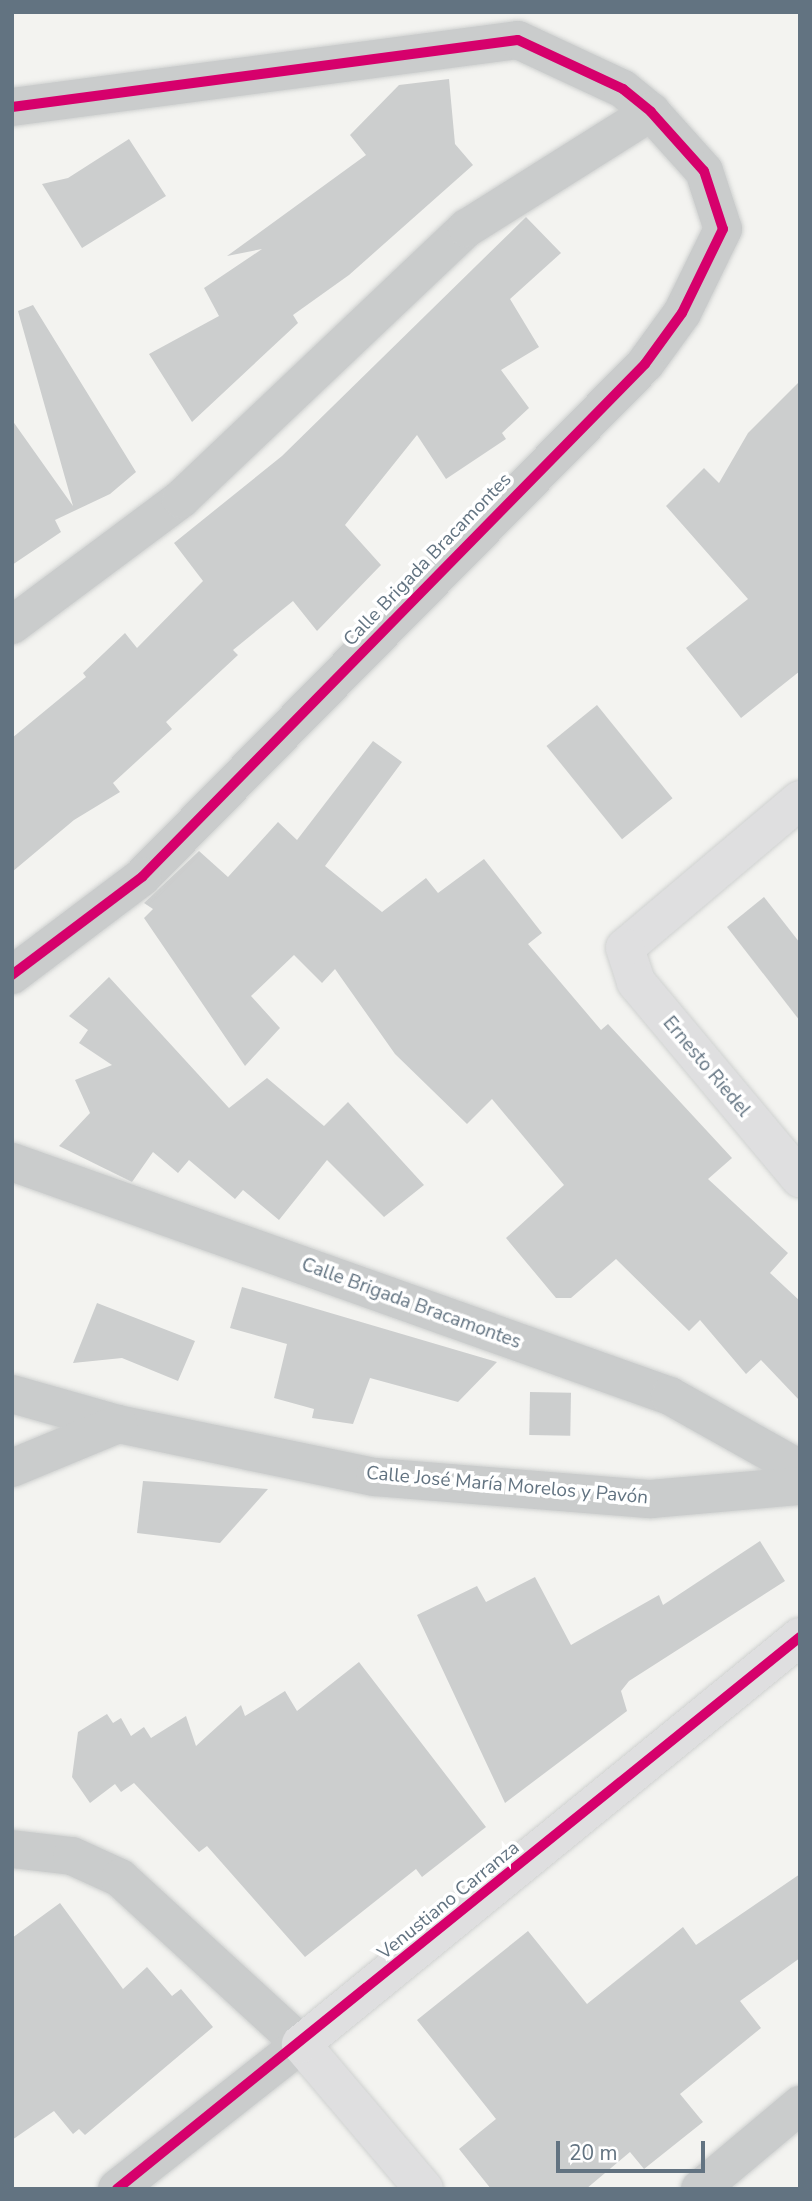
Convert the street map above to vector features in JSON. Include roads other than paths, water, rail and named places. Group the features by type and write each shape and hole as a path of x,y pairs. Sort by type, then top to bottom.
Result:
{"street":[{"name":"Calle Brigada Bracamontes","path":"12,107 518,40 623,89 651,112 704,170 723,229 667,334 142,877 12,975"},
{"path":"12,625 181,499 467,228 651,112"},
{"name":"Ernesto Riedel","path":"800,800 625,948 636,982 800,1178"},
{"name":"Calle Brigada Bracamontes","path":"12,1162 670,1396 800,1469"},
{"name":"Calle José María Morelos y Pavón","path":"12,1394 118,1424 426,1483 651,1499 800,1486"},
{"path":"12,1468 118,1424"},
{"name":"Venustiano Carranza","path":"117,2189 301,2045 800,1637"},
{"path":"12,1849 72,1856 120,1878 301,2045 424,2189"},
{"path":"701,2189 800,2105"}]}
